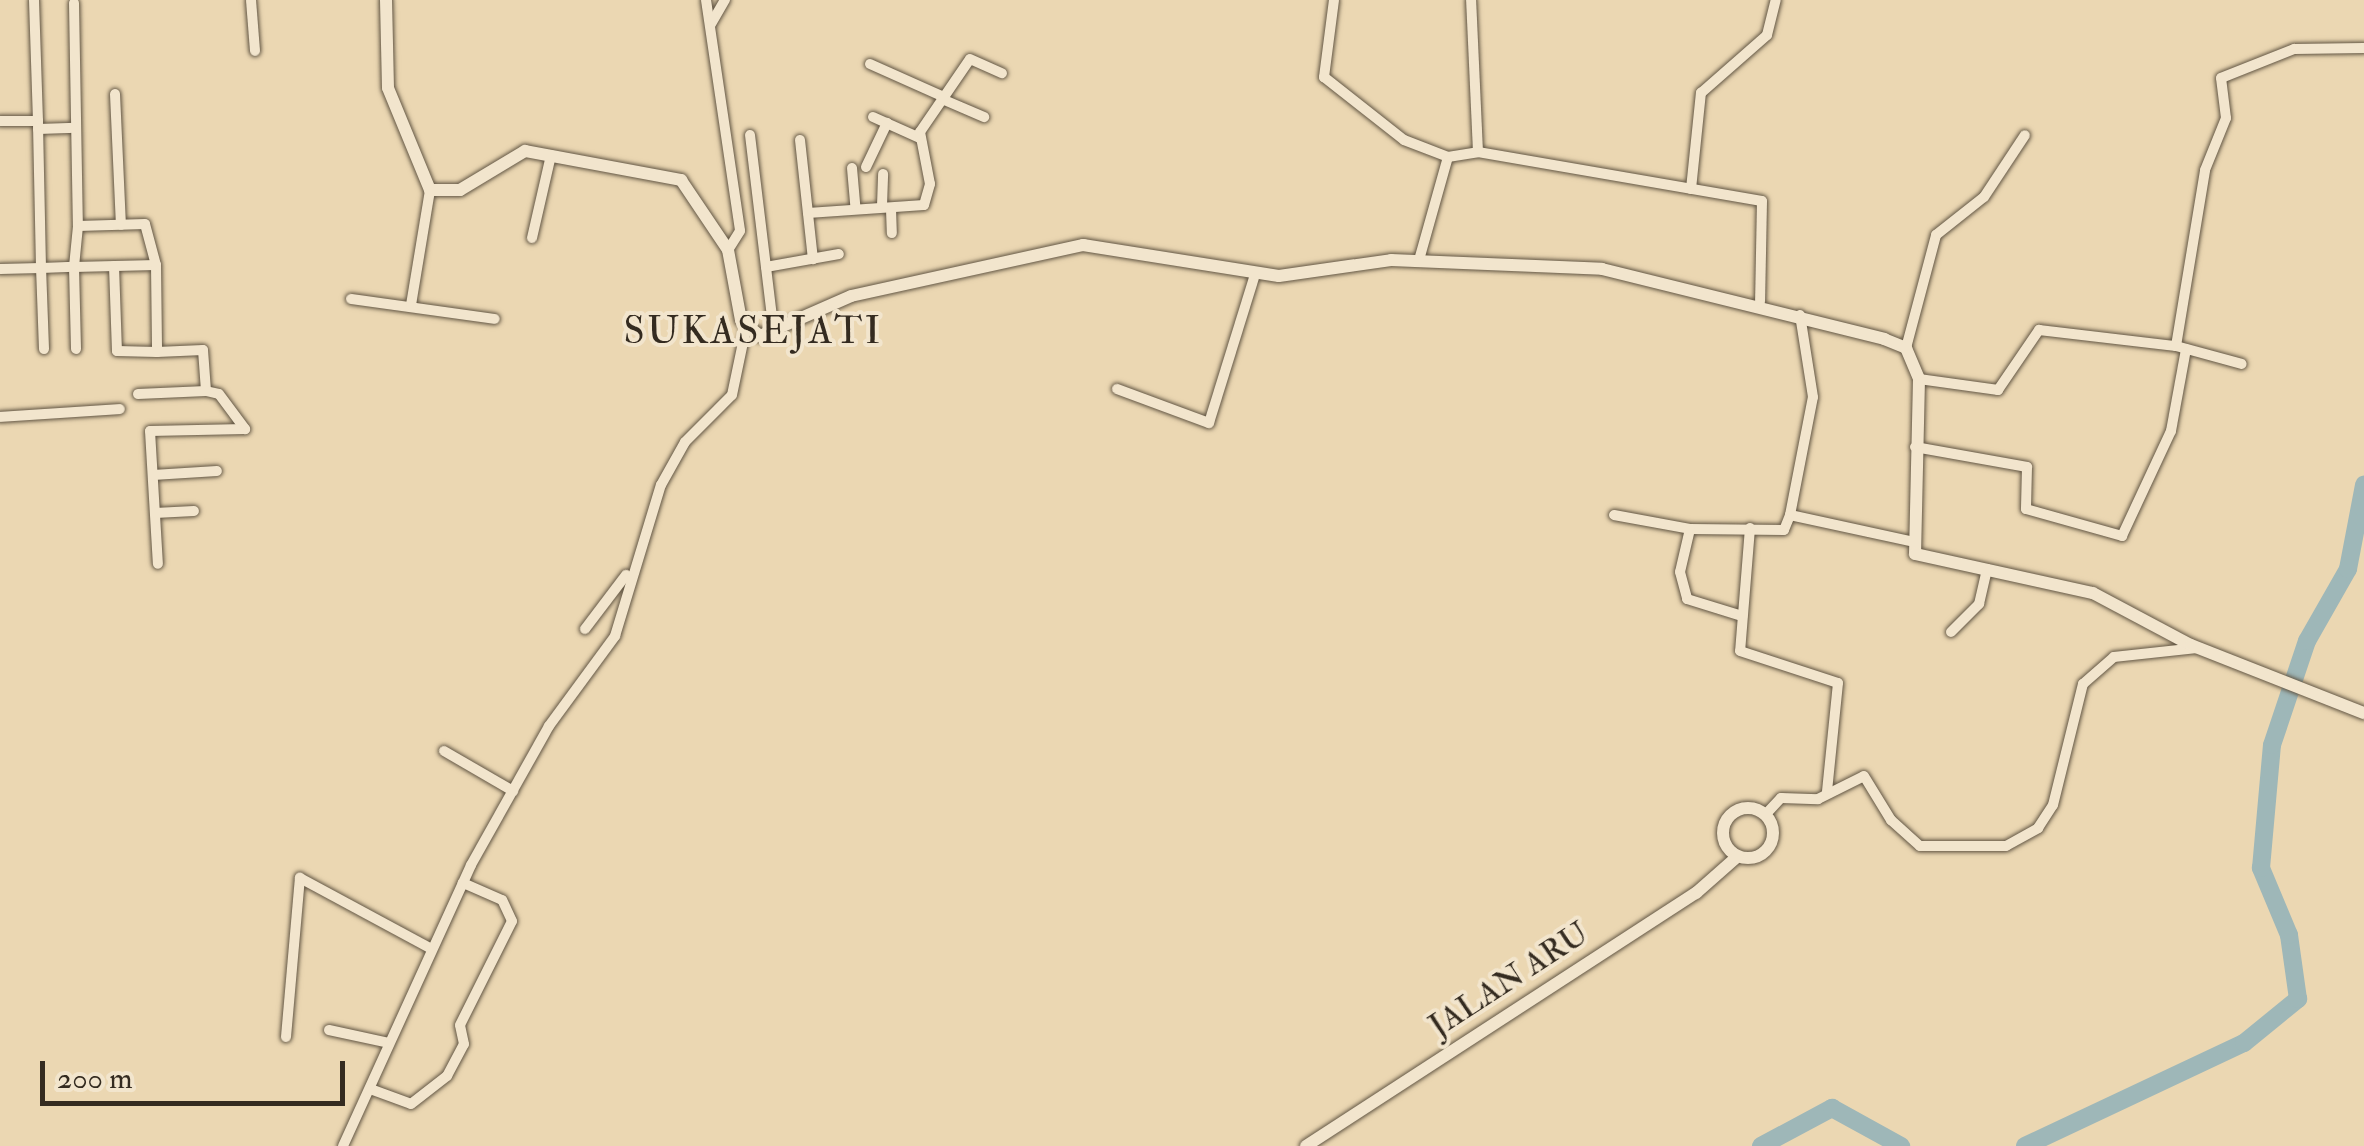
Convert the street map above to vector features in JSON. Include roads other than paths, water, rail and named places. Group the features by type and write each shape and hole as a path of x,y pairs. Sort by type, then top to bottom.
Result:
{"street":[{"path":"34,0 44,349"},
{"path":"251,0 255,51"},
{"path":"386,0 390,98 430,190 411,305"},
{"path":"706,0 740,231 728,250"},
{"path":"711,24 725,0"},
{"path":"1334,0 1324,77 1404,140 1448,157 1478,152 1762,201 1760,301"},
{"path":"1471,0 1478,152"},
{"path":"1690,189 1701,93 1767,35 1776,0"},
{"path":"74,3 76,349"},
{"path":"1915,448 2027,467 2026,510 2122,536 2171,431 2205,170 2226,118 2221,78 2294,49 2364,48"},
{"path":"808,213 855,206 887,207 930,198 920,138 943,98 970,59 1002,73"},
{"path":"870,64 984,117"},
{"path":"115,94 121,225"},
{"path":"873,117 920,138"},
{"path":"0,121 76,128"},
{"path":"866,168 888,123"},
{"path":"750,134 774,335"},
{"path":"1908,541 1919,379 1906,348 1936,235 1984,197 2024,134"},
{"path":"800,140 814,259"},
{"path":"343,1146 374,1090 389,1043 430,948 464,884 514,792 615,636 629,570 670,465 739,382 746,328 728,250 681,180 516,152 460,190 430,190"},
{"path":"532,238 551,156"},
{"path":"1419,260 1448,157"},
{"path":"852,168 855,206"},
{"path":"883,174 892,233"},
{"path":"78,226 145,224 156,265 157,352"},
{"path":"746,328 774,335 852,296 1058,247 1102,246 1255,274 1419,260 1602,269 1760,301 1906,348"},
{"path":"766,267 839,254"},
{"path":"0,269 156,265"},
{"path":"114,266 117,351 203,350 206,392"},
{"path":"1117,390 1209,423 1255,274"},
{"path":"351,299 495,319"},
{"path":"1614,515 1690,529 1786,529 1813,397 1800,314"},
{"path":"1919,379 1998,390 2038,330 2181,347 2242,364"},
{"path":"138,394 220,394 245,428 150,432 158,564"},
{"path":"0,416 120,409"},
{"path":"152,475 218,471"},
{"path":"154,513 194,511"},
{"path":"1790,515 1908,541 1928,561 2093,593 2198,648 2364,713"},
{"path":"1750,528 1742,616 1748,660 1817,670 1838,683 1828,792"},
{"path":"1690,529 1680,572 1687,599 1742,616"},
{"path":"584,630 629,570"},
{"path":"1952,632 1964,610 1979,604 1987,570"},
{"path":"1766,814 1750,807 1728,818 1725,843 1738,856 1767,850 1766,814 1781,798 1828,792 1864,776 1891,820 1920,846 2006,846 2038,828 2053,805 2083,684 2114,657 2198,648"},
{"path":"444,751 514,792"},
{"name":"JALAN ARU","path":"1306,1146 1696,893 1738,856"},
{"path":"286,1037 300,878 430,948"},
{"path":"374,1090 411,1104 447,1076 464,1044 460,1025 512,920 502,900 464,884"},
{"path":"329,1030 389,1043"}],"waterway":[{"path":"2025,1146 2244,1043 2298,999 2289,935 2261,868 2272,745 2307,641 2348,569 2364,485"},
{"path":"1761,1146 1832,1108 1901,1146"}],"district":[{"name":"SUKASEJATI","path":"753,332"}]}
